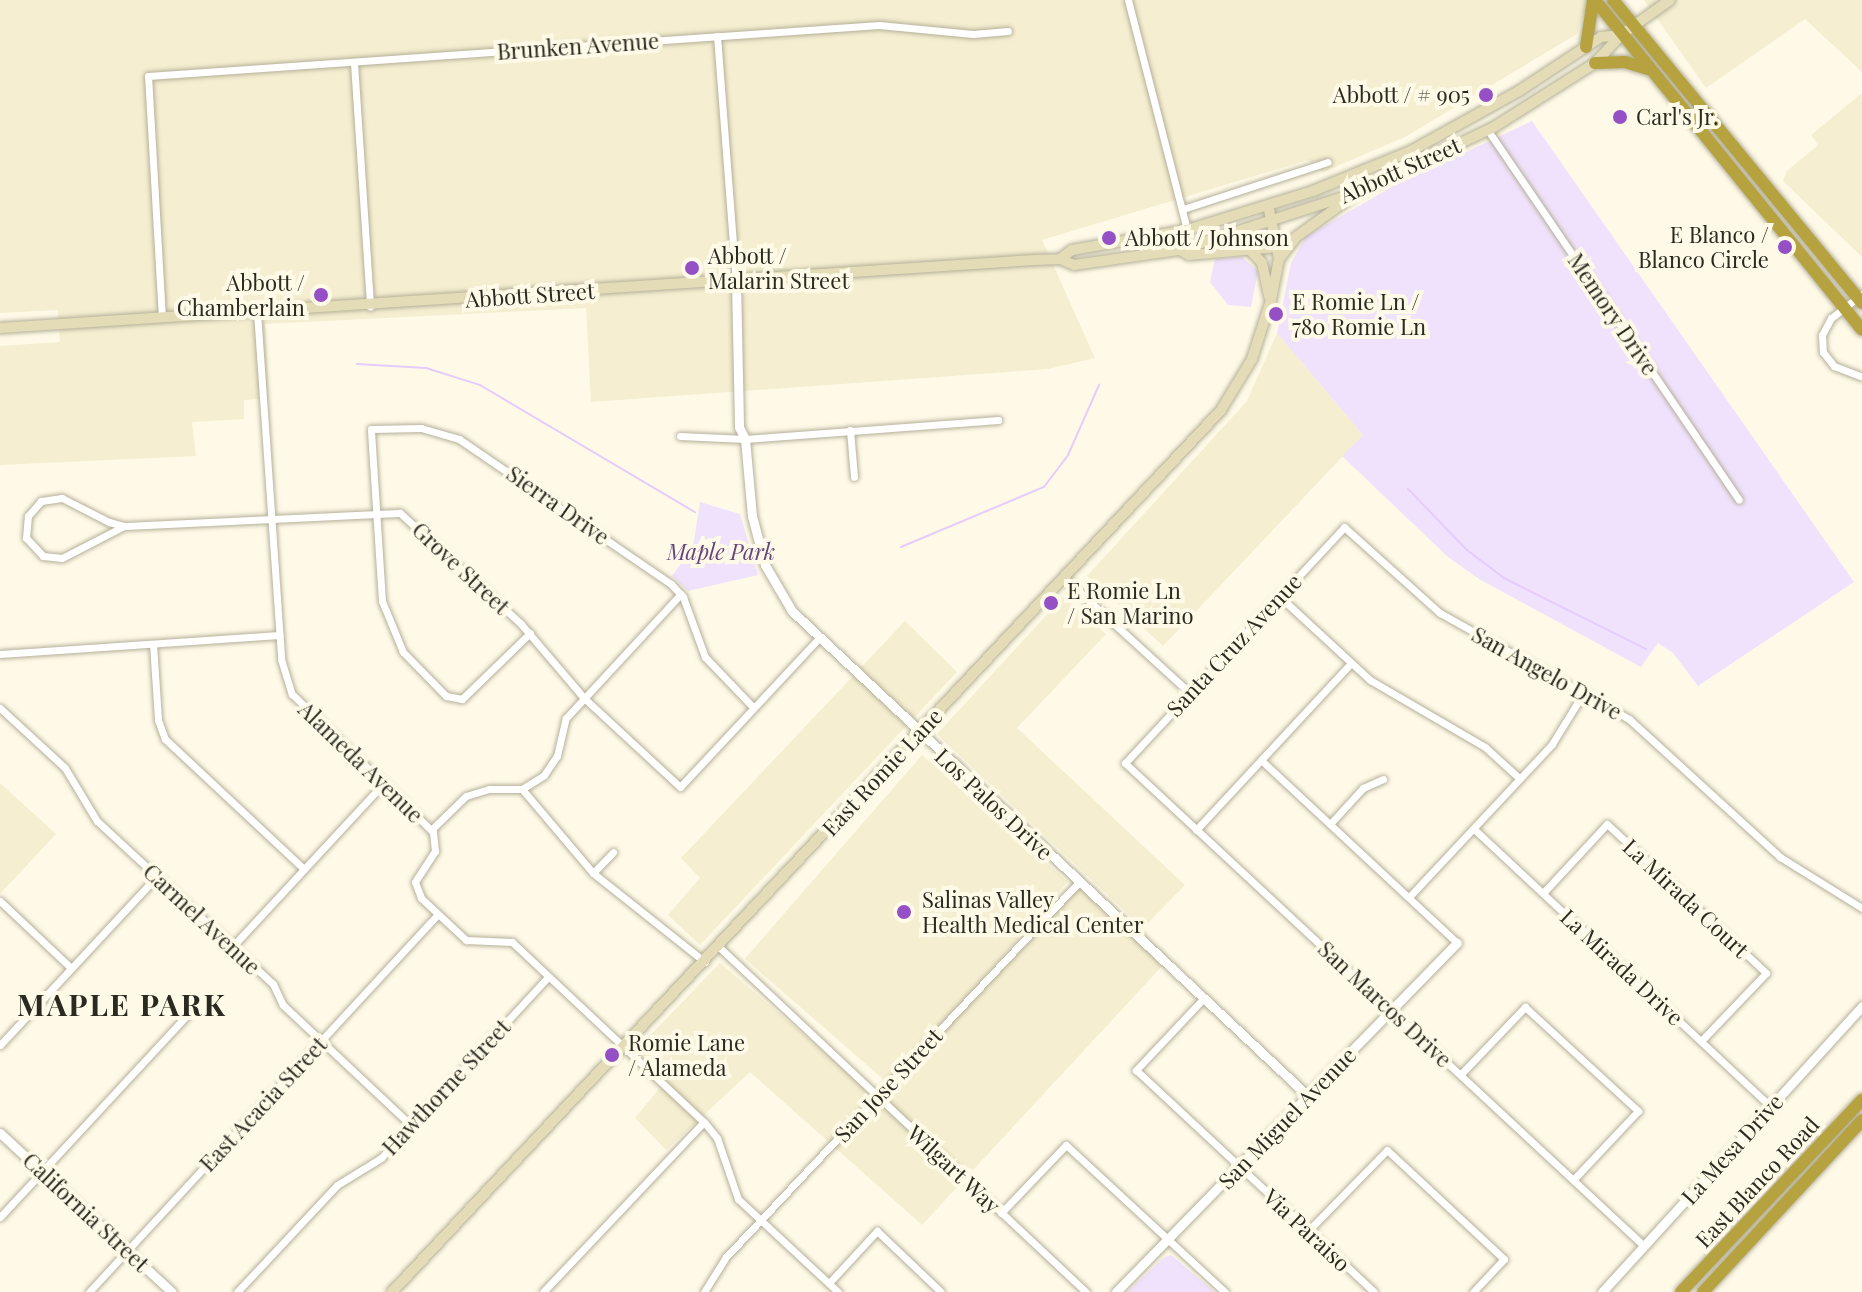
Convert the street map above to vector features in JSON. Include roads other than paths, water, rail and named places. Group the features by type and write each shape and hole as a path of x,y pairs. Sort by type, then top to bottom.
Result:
{"highway":[{"path":"1594,0 1862,330"},
{"path":"1586,47 1594,0"},
{"path":"1613,0 1632,27 1754,167 1861,298"},
{"path":"1595,63 1625,62 1648,69"},
{"name":"East Blanco Road","path":"1681,1292 1862,1100"},
{"name":"East Blanco Road","path":"1703,1292 1862,1120"}],"main road":[{"name":"Abbott Street","path":"0,328 1060,259 1074,265 1180,250 1358,192 1487,129 1595,63 1621,35 1670,0"},
{"name":"Abbott Street","path":"1060,259 1072,250 1187,230 1268,205 1411,151 1601,37 1621,35"},
{"path":"1279,259 1296,237 1358,192"},
{"name":"East Romie Lane","path":"392,1292 705,962 1229,400 1252,359 1271,300 1279,259 1268,205"},
{"path":"1180,250 1189,255 1278,247"},
{"path":"1251,251 1262,263 1271,300"}],"street":[{"path":"1128,0 1187,230"},
{"name":"Brunken Avenue","path":"162,318 148,76 879,25 973,34 1008,31"},
{"path":"717,36 736,281"},
{"path":"354,63 370,306"},
{"name":"Memory Drive","path":"1487,129 1739,500"},
{"path":"1183,209 1328,162"},
{"name":"Los Palos Drive","path":"736,281 739,427 745,439 752,516 762,554 786,602 818,639 1308,1096"},
{"path":"1861,298 1844,307 1822,335 1823,352 1834,366 1862,377"},
{"name":"Alameda Avenue","path":"257,312 279,635 284,673 298,703 431,830 436,846 415,885 438,914 470,942 509,941 704,1122 719,1144 733,1191 838,1292"},
{"path":"680,436 745,439 998,420"},
{"name":"Sierra Drive","path":"376,510 371,429 421,428 447,434 481,452 681,594"},
{"path":"850,430 854,477"},
{"name":"Grove Street","path":"124,526 53,497 31,509 25,530 34,550 53,559 69,556 101,535 124,526 376,510 407,518 530,633 584,698 680,787 753,707"},
{"path":"376,510 389,626 408,659 446,696 457,700 473,694 530,633"},
{"path":"100,518 105,526 101,535"},
{"name":"Santa Cruz Avenue","path":"1125,763 1344,527"},
{"name":"San Angelo Drive","path":"1344,527 1440,613 1584,692 1644,731 1793,867 1862,908"},
{"path":"1064,578 1189,692"},
{"path":"431,830 471,794 522,789 549,769 563,724 681,594 700,650 753,707 818,639"},
{"path":"1279,596 1351,663 1389,693 1485,747 1520,779"},
{"path":"0,654 279,635"},
{"path":"153,644 158,720 165,739 304,869"},
{"path":"1196,830 1351,663"},
{"path":"1409,897 1562,731 1584,692"},
{"name":"Carmel Avenue","path":"0,708 65,768 97,821 276,987 281,1002 411,1125"},
{"path":"1261,760 1457,943"},
{"name":"San Marcos Drive","path":"1125,763 1644,1246"},
{"path":"1330,824 1363,788 1383,779"},
{"path":"232,947 383,784"},
{"path":"522,789 593,873 705,962"},
{"name":"La Mirada Court","path":"1543,893 1607,824 1766,973 1701,1041"},
{"name":"La Mirada Drive","path":"1474,829 1770,1106"},
{"path":"593,873 613,852"},
{"path":"0,1045 156,877"},
{"name":"San Jose Street","path":"704,1292 725,1258 1079,882"},
{"path":"0,901 71,968"},
{"name":"East Acacia Street","path":"89,1292 438,914"},
{"name":"San Miguel Avenue","path":"1116,1292 1457,943"},
{"name":"Wilgart Way","path":"719,947 1086,1292"},
{"name":"Hawthorne Street","path":"237,1292 337,1185 375,1164 548,977"},
{"name":"Via Paraiso","path":"1203,999 1136,1070 1374,1292"},
{"name":"La Mesa Drive","path":"1602,1292 1862,1006"},
{"path":"1461,1074 1525,1007 1638,1111 1574,1179"},
{"path":"0,1217 191,1011"},
{"path":"543,1292 704,1122"},
{"name":"California Street","path":"0,1133 172,1292"},
{"path":"1001,1213 1066,1145 1225,1292"},
{"path":"1308,1231 1387,1150 1504,1259 1473,1292"},
{"path":"829,1283 877,1231 941,1292"}],"waterway":[{"path":"357,364 426,368 480,385 695,512"},
{"path":"901,547 1044,487 1068,455 1099,385"},
{"path":"1408,489 1467,550 1504,578 1646,649"}],"place":[{"name":"Abbott / # 905","path":"1486,95"},
{"name":"Carl's Jr.","path":"1620,117"},
{"name":"Abbott / Johnson","path":"1109,238"},
{"name":"E Blanco / Blanco Circle","path":"1785,247"},
{"name":"Abbott / Malarin Street","path":"692,268"},
{"name":"Abbott / Chamberlain","path":"321,295"},
{"name":"E Romie Ln / 780 Romie Ln","path":"1276,314"},
{"name":"E Romie Ln / San Marino","path":"1051,603"},
{"name":"Salinas Valley Health Medical Center","path":"904,912"},
{"name":"Romie Lane / Alameda","path":"612,1055"}],"district":[{"name":"MAPLE PARK","path":"122,1004"}],"park label":[{"name":"Maple Park","path":"721,552"}]}
